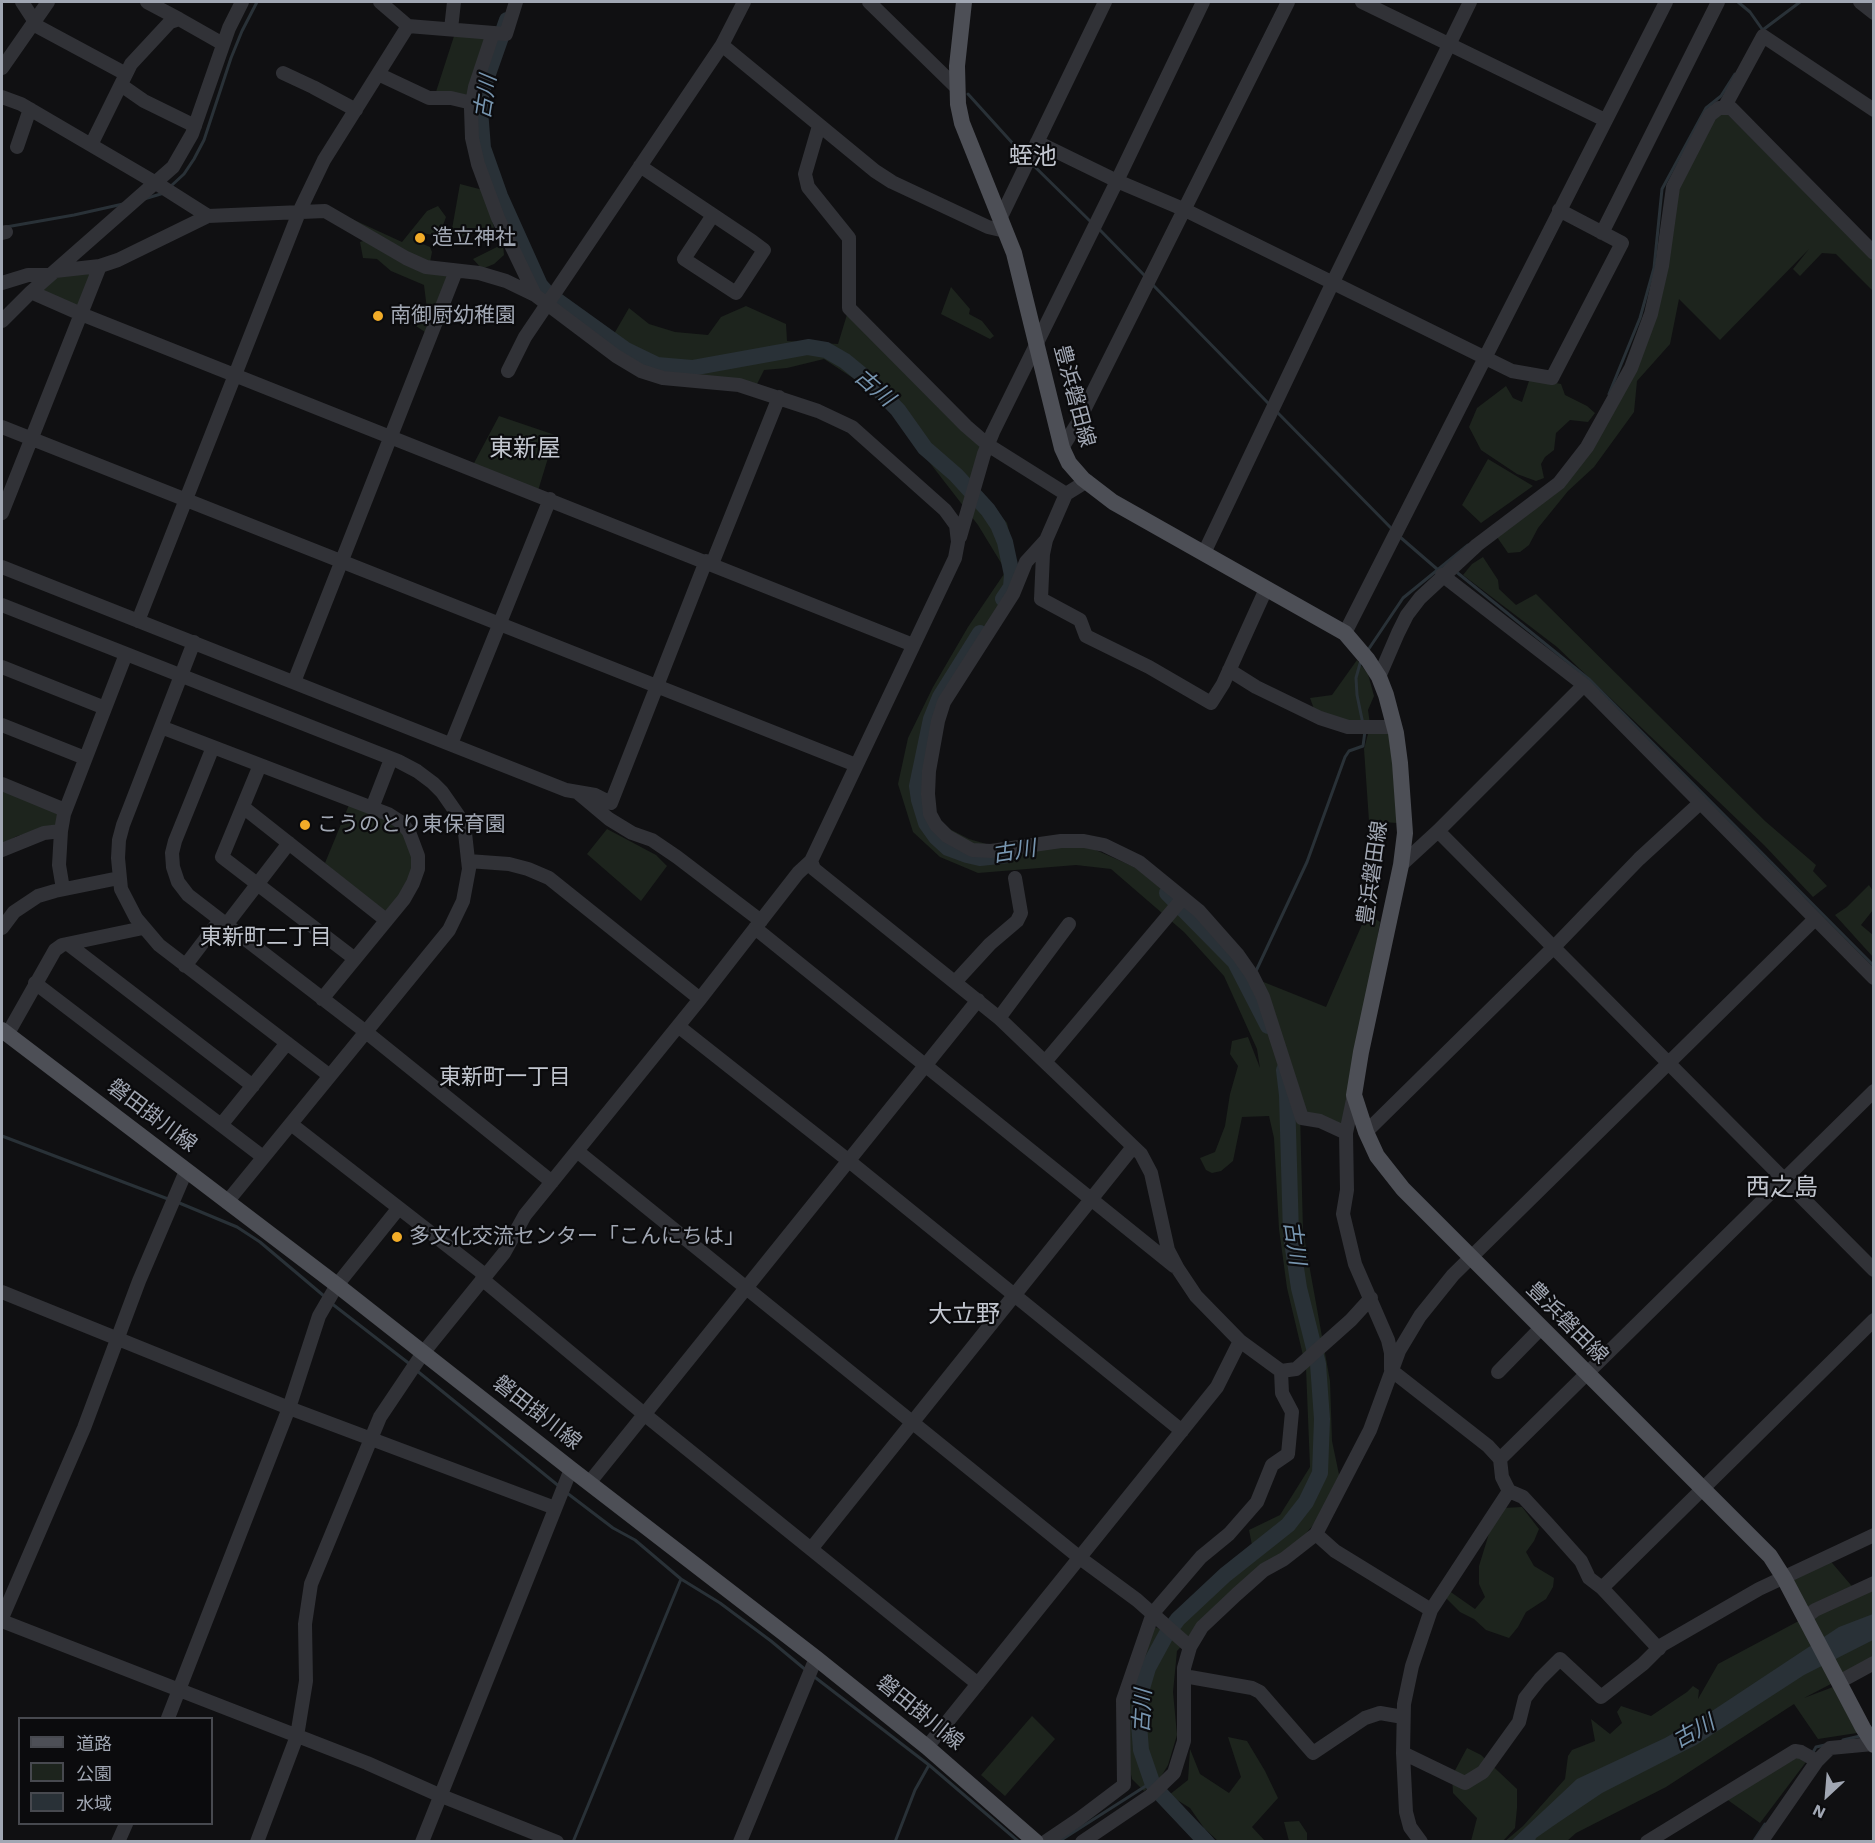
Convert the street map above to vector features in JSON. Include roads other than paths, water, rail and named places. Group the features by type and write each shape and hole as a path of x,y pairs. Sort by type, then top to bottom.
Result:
{"main road":[{"name":"豊浜磐田線","path":"964,2 957,66 962,123 1014,253 1062,448 1069,463 1087,482 1113,502 1345,633 1368,660 1379,677 1386,695 1394,727 1405,833 1401,865 1354,1095 1366,1132 1377,1156 1403,1189 1585,1374 1770,1556 1806,1617 1870,1739"},
{"name":"磐田掛川線","path":"4,1033 337,1285 816,1658 927,1747 1036,1842"}],"street":[{"path":"22,2 34,23 123,80 144,101 195,126"},
{"path":"2,68 48,2"},
{"path":"147,2 223,44"},
{"path":"2,321 52,273 173,167 195,126 229,28 242,2"},
{"path":"380,2 408,26 506,34 516,2"},
{"path":"451,30 454,2"},
{"path":"508,371 525,337 722,45 744,2"},
{"path":"869,2 958,90"},
{"path":"722,45 875,171 892,182 988,227 1002,225 1037,142 1105,2"},
{"path":"256,1842 297,1736 306,1681 305,1624 311,1584 380,1417 423,1353 504,1253 525,1215 700,999 798,873 811,861 955,558 968,506 988,444 1203,2"},
{"path":"1062,448 1077,424 1288,2"},
{"path":"1362,2 1605,120"},
{"path":"1204,553 1470,2"},
{"path":"1345,633 1666,2"},
{"path":"1602,233 1718,2"},
{"path":"1860,2 1874,13"},
{"path":"91,145 130,64 170,22 179,19"},
{"path":"138,621 300,210 324,160 408,26"},
{"path":"493,33 475,87 472,103 472,138 478,164 498,218 535,295"},
{"path":"1724,108 1762,36 1874,110"},
{"path":"283,73 356,110"},
{"path":"378,74 429,98 451,98 472,103"},
{"path":"2,97 30,109 208,216"},
{"path":"1379,677 1407,615 1420,598 1442,575 1477,545 1558,483 1587,447 1631,369 1651,314 1662,266 1673,187 1710,116 1719,108 1731,108 1874,253"},
{"path":"17,147 30,109"},
{"path":"819,126 805,174 808,187 849,238 849,308 966,426 988,444 1066,494"},
{"path":"1037,142 1117,181 1183,209 1512,371 1552,378 1622,243 1559,210"},
{"path":"640,166 713,215 764,250 736,293 684,259 713,215"},
{"path":"2,284 28,275 100,266 118,260 208,216 300,210 325,211 406,258 426,267 479,273 506,280 535,295 616,356 641,371 663,378 739,385 779,397 852,427 945,510 956,525 958,542"},
{"path":"2,512 100,266"},
{"path":"294,682 456,271"},
{"path":"31,292 81,314 914,645"},
{"path":"2,567 451,744 578,793 595,795 611,803 657,687 779,397"},
{"path":"2,427 856,765"},
{"path":"1087,482 1066,494 1046,540 1043,554 1041,599 1080,620 1086,636 1149,667 1211,703 1223,684 1266,589"},
{"path":"451,744 550,499"},
{"path":"1046,540 1026,561 1013,594 944,702 938,721 929,771 930,814 936,825 947,836 972,850 991,851 1061,841 1084,841 1104,845 1138,862 1199,911 1232,948 1252,975 1263,997 1302,1118 1320,1121 1346,1133"},
{"path":"1442,575 1584,685 1874,978"},
{"path":"2,605 417,771 442,792 458,816 465,833 468,861 467,885 463,901 449,930 227,1202"},
{"path":"194,642 119,840 119,878 127,904 143,928 159,945 330,1076"},
{"path":"63,889 59,865 65,810 126,654"},
{"path":"2,667 105,708"},
{"path":"1229,670 1256,687 1320,718 1348,727 1394,727"},
{"path":"1401,865 1584,685"},
{"path":"2,725 85,758"},
{"path":"161,727 388,814 402,823 415,844 418,869 404,899 322,999"},
{"path":"213,747 175,841 173,867 178,882 188,895 366,1032 552,1182"},
{"path":"372,808 391,759"},
{"path":"260,765 222,857 355,959"},
{"path":"2,784 65,810"},
{"path":"578,793 609,819 632,833 652,840 1178,1269"},
{"path":"1366,1132 1554,947 1639,859 1700,803"},
{"path":"243,807 386,920"},
{"path":"2,850 44,833 61,831"},
{"path":"1438,831 1782,1180 1874,1270"},
{"path":"185,966 258,885 289,843"},
{"path":"468,861 509,864 549,878 700,999"},
{"path":"811,861 814,869 826,880 956,981 999,1018 1141,1154 1151,1173 1168,1250 1178,1269 1196,1296 1240,1341 1281,1371 1296,1369 1351,1320 1371,1298"},
{"path":"2,928 14,912 38,896 119,878"},
{"path":"956,981 990,944 1017,921 1021,913 1016,878"},
{"path":"1046,1062 1183,898"},
{"path":"1082,1842 1150,1796 1174,1773 1184,1742 1184,1676 1188,1645 1202,1627 1264,1570 1284,1559 1316,1534 1370,1430 1399,1351 1420,1316 1453,1275 1815,919"},
{"path":"999,1018 1069,924"},
{"path":"4,1033 55,950 68,944 143,928"},
{"path":"68,944 253,1086"},
{"path":"35,982 263,1157"},
{"path":"589,1483 978,1000"},
{"path":"678,1026 849,1161 1182,1431"},
{"path":"221,1125 287,1043"},
{"path":"1500,1458 1874,1091"},
{"path":"1354,1095 1346,1133 1347,1190 1343,1214 1355,1263 1388,1340 1391,1370"},
{"path":"291,1124 484,1277 644,1414 978,1684"},
{"path":"811,1549 1133,1147"},
{"path":"577,1151 1080,1558 1153,1613 1188,1645"},
{"path":"186,1171 139,1281 65,1475 2,1619 367,1762 439,1795 557,1842"},
{"path":"169,1717 289,1408 319,1316 337,1285 399,1209"},
{"path":"2,1292 289,1408 555,1508"},
{"path":"1602,1588 1874,1320"},
{"path":"1498,1373 1540,1328"},
{"path":"927,1747 1217,1387 1240,1341"},
{"path":"1391,1370 1500,1458 1502,1477 1509,1491 1523,1497 1581,1561 1589,1578 1602,1588 1659,1648"},
{"path":"1045,1842 1079,1820 1124,1785 1123,1700 1153,1613 1201,1557 1229,1534 1257,1502 1272,1466 1288,1454 1292,1412 1282,1393 1281,1371"},
{"path":"422,1842 571,1469"},
{"path":"1421,1842 1410,1827 1406,1812 1403,1753 1404,1704 1413,1666 1431,1610 1509,1491"},
{"path":"1316,1534 1335,1551 1431,1610"},
{"path":"1403,1753 1465,1783 1483,1772 1519,1722 1525,1698 1560,1659 1601,1697 1643,1664 1659,1648 1759,1589 1874,1535"},
{"path":"1806,1617 1815,1610 1874,1583"},
{"path":"740,1842 816,1658"},
{"path":"1839,1682 1874,1662"},
{"path":"1184,1676 1252,1688 1260,1692 1313,1753 1365,1718 1380,1713 1403,1717"},
{"path":"1761,1842 1817,1761 1830,1748 1870,1739"},
{"path":"1647,1842 1795,1751 1817,1761"},
{"path":"118,1842 126,1825"}],"water":[{"path":"1873,1614 1873,1640 1804,1675 1696,1745 1602,1793 1536,1838 1535,1841 1510,1842 1577,1779 1665,1738 1712,1711 1839,1627"},
{"path":"1166,1795 1216,1841 1199,1841 1159,1800"}],"waterway":[{"path":"171,186 184,174 204,140 231,58 257,2"},
{"path":"1738,2 1750,12 1762,29"},
{"path":"1760,32 1800,2"},
{"name":"古川","path":"507,20 482,91 480,110 483,148 500,196 540,285 548,294 626,350 657,365 692,368 808,347 826,350 845,361 873,384 898,410 925,448 956,475 988,510 998,525 1005,542 1012,575 1011,587 1003,599"},
{"path":"1609,394 1640,318 1654,268 1662,189 1706,108 1721,96 1735,74"},
{"path":"968,94 1025,157"},
{"path":"1031,163 1091,222"},
{"path":"144,199 164,193"},
{"path":"6,227 123,204"},
{"path":"1098,228 1146,277"},
{"path":"1152,284 1269,404"},
{"path":"1276,411 1393,530"},
{"path":"1400,537 1437,569"},
{"path":"1368,650 1403,598 1468,545"},
{"path":"1454,570 1590,680 1874,966"},
{"name":"古川","path":"980,633 940,697 931,719 917,786 926,823 948,848 980,858 1008,855"},
{"path":"1361,660 1356,678 1363,724"},
{"path":"1256,971 1307,862 1345,757 1349,751 1363,746 1365,731"},
{"name":"古川","path":"1167,893 1235,962 1268,1026"},
{"name":"古川","path":"1206,1842 1152,1782 1141,1750 1140,1695 1148,1668 1166,1635 1178,1619 1225,1575 1288,1525 1306,1502 1320,1473 1322,1419 1318,1364 1299,1288 1291,1235 1287,1095 1284,1070"},
{"path":"2,1136 168,1199"},
{"path":"177,1202 237,1227 260,1242 324,1296"},
{"path":"331,1303 411,1365"},
{"path":"416,1370 560,1487"},
{"path":"567,1493 613,1528 635,1540 681,1579 720,1603 807,1671"},
{"path":"573,1842 681,1579"},
{"path":"812,1675 929,1765 1019,1842"},
{"path":"1843,1740 1860,1736"},
{"path":"1812,1754 1816,1747 1825,1745"},
{"path":"895,1842 915,1790 929,1765"},
{"path":"1058,1842 1152,1782"},
{"path":"1753,1842 1765,1824"}],"place":[{"name":"造立神社","path":"420,238"},
{"name":"南御厨幼稚園","path":"378,316"},
{"name":"こうのとり東保育園","path":"305,825"},
{"name":"多文化交流センター「こんにちは」","path":"397,1237"}],"district":[{"name":"蛭池","path":"1033,157"},
{"name":"東新屋","path":"525,449"},
{"name":"東新町二丁目","path":"266,938"},
{"name":"東新町一丁目","path":"505,1078"},
{"name":"西之島","path":"1782,1188"},
{"name":"大立野","path":"964,1315"}]}
